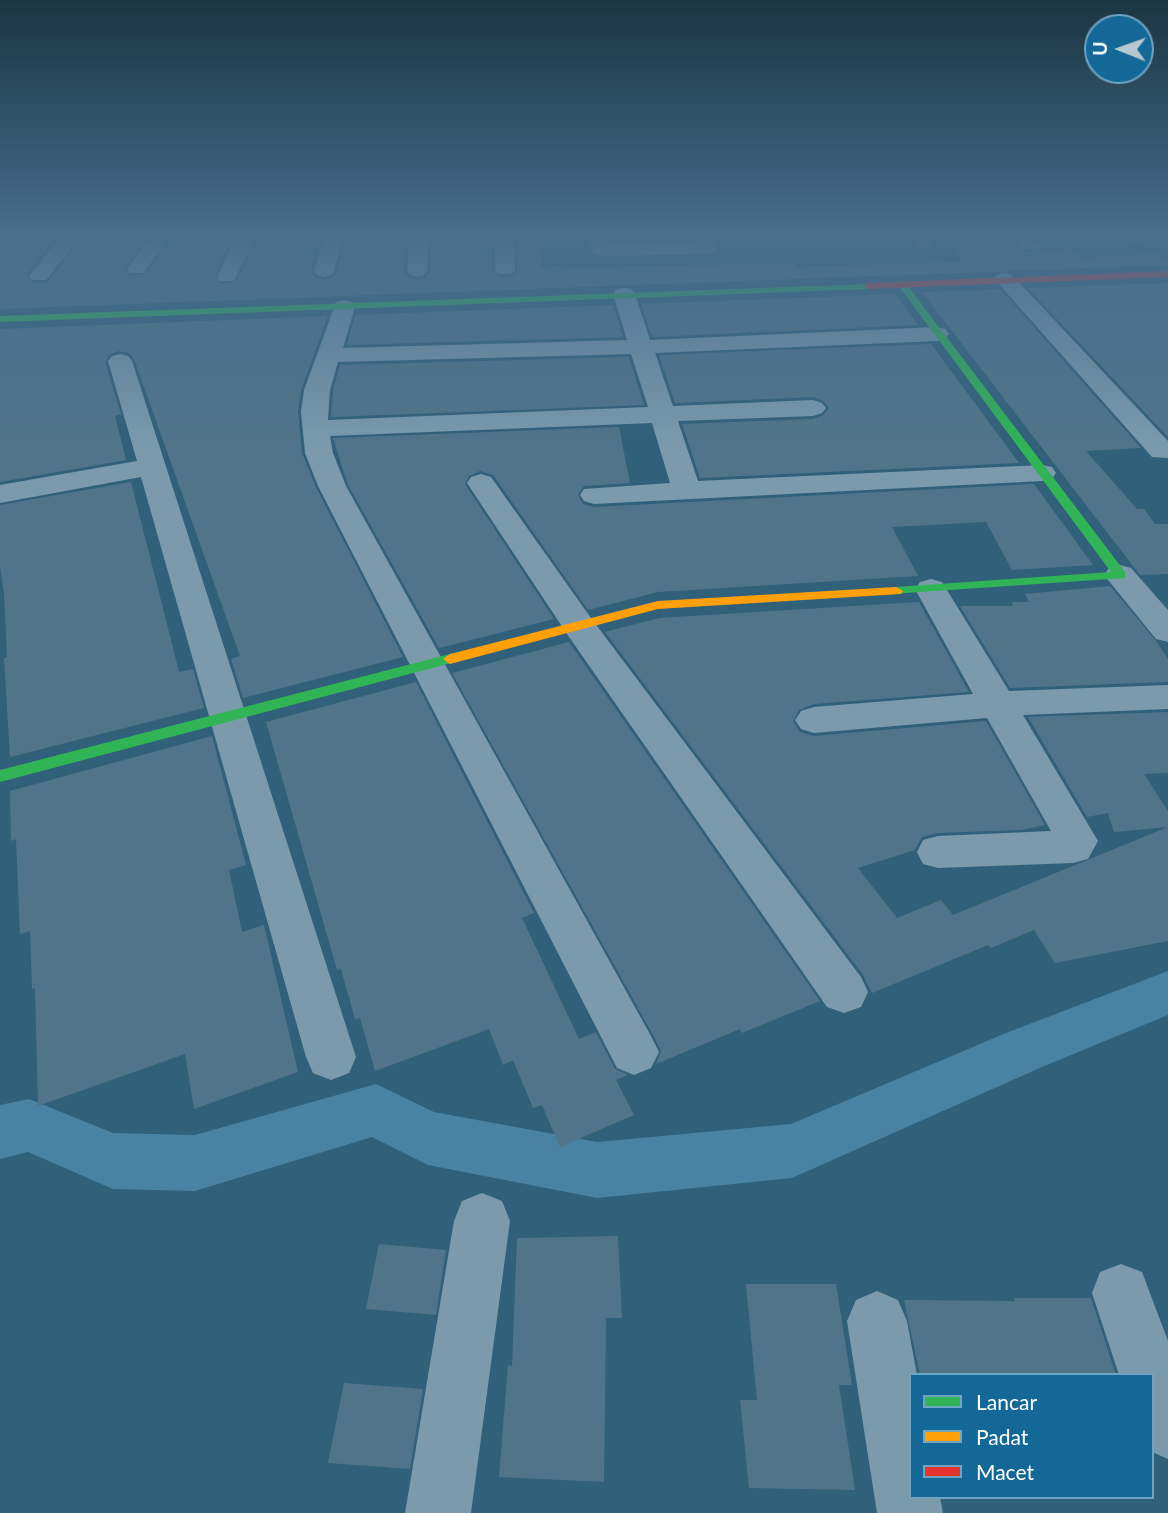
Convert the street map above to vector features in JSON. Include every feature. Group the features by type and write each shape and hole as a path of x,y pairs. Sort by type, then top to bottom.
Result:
{"street":[{"path":"0,319 298,309"},
{"path":"343,309 317,390 315,429 319,453 332,486 634,1052"},
{"path":"628,309 687,490"},
{"path":"919,309 1120,575 1168,631"},
{"path":"1032,309 1162,451"},
{"path":"329,355 640,347 937,334"},
{"path":"120,361 331,1057"},
{"path":"315,429 813,408"},
{"path":"0,494 153,467"},
{"path":"594,495 1042,473"},
{"path":"481,483 579,626 844,992"},
{"path":"0,776 658,605 1120,575"},
{"path":"931,589 1075,836 1075,845 938,852"},
{"path":"814,720 999,704 1168,697"},
{"path":"438,1513 482,1221"},
{"path":"1121,1293 1149,1373"},
{"path":"877,1321 910,1513"},
{"path":"1154,1387 1168,1426"}],"building":[{"path":"520,309 614,309 623,337 347,345 355,315"},
{"path":"643,309 906,309 918,325 652,337"},
{"path":"935,309 1017,309 1141,448 1086,451 1137,509 1144,509 1155,524 1168,524 1168,574 1140,575"},
{"path":"1047,309 1168,309 1168,437"},
{"path":"328,316 301,390 298,412 302,453 316,487 403,657 243,698 231,659 240,656 134,359 129,353 119,351 110,354 105,362 121,414 115,416 126,460 0,482 0,329"},
{"path":"931,344 1019,463 700,478 682,424 813,419 823,415 829,408 823,401 813,397 675,403 659,355"},
{"path":"629,357 644,405 331,417 333,390 340,365"},
{"path":"619,427 630,483 584,486 578,494 583,504 594,507 1034,484 1093,565 1012,570 986,522 892,527 918,576 658,592 588,610 493,475 480,471 469,476 465,484 554,619 439,648 348,485 333,438"},
{"path":"131,482 179,672 193,669 204,708 10,757 4,658 7,657 4,593 0,567 0,505"},
{"path":"1110,586 1168,659 1168,682 1010,688 960,606 1013,606 1012,602 1029,602 1025,594"},
{"path":"919,602 969,692 814,704 799,710 793,721 800,732 814,736 986,721 1045,825 1021,830 937,833 922,837 915,850 858,868 897,918 941,900 953,915 1168,827 1168,941 1055,963 1034,930 991,948 988,945 872,993 863,975 605,632 659,618"},
{"path":"569,642 820,1001 742,1033 740,1029 656,1064 661,1051 653,1035 452,673"},
{"path":"416,682 534,913 522,918 579,1039 596,1032 615,1069 628,1075 616,1080 634,1115 560,1147 542,1105 533,1108 513,1060 503,1065 489,1029 375,1071 360,1018 355,1019 341,969 337,970 266,722"},
{"path":"1168,712 1168,773 1144,774 1168,811 1168,827 1114,832 1108,813 1087,817 1028,717"},
{"path":"212,736 246,865 229,870 242,932 264,925 298,1072 194,1109 185,1054 38,1106 35,988 32,989 30,931 20,934 16,839 11,841 10,791"},
{"path":"618,1236 622,1318 606,1318 604,1482 499,1477 508,1365 512,1366 517,1238"},
{"path":"379,1244 446,1250 436,1315 366,1309"},
{"path":"746,1284 836,1284 852,1385 839,1385 855,1490 749,1488 740,1400 757,1400"},
{"path":"1014,1298 1091,1298 1115,1373 920,1373 904,1300 1015,1301"},
{"path":"344,1383 423,1389 410,1469 328,1463"}],"waterway":[{"path":"0,1132 29,1125 113,1161 195,1163 376,1110 428,1138 597,1170 792,1151 1024,1050 1168,993"}],"traffic: fast":[{"path":"0,319 273,309"},
{"path":"896,591 1120,575 920,309"},
{"path":"0,776 450,659"}],"traffic: slow":[{"path":"450,659 658,605 896,591"}]}
